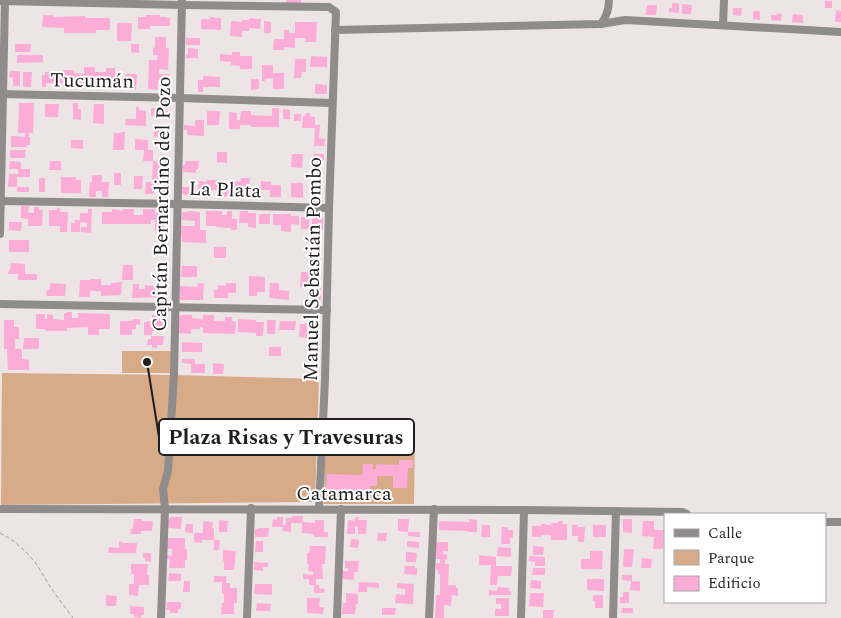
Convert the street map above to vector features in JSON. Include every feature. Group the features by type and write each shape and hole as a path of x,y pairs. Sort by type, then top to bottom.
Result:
{"street":[{"path":"601,24 606,18 609,0"},
{"path":"723,25 724,0"},
{"path":"0,234 3,1 182,3"},
{"name":"Manuel Sebastián Pombo","path":"182,3 329,7 336,12 319,509"},
{"name":"Capitán Bernardino del Pozo","path":"161,618 165,509 163,490 168,471 174,375 182,3"},
{"path":"335,30 601,24 625,20 841,32"},
{"name":"Tucumán","path":"1,94 332,103"},
{"name":"La Plata","path":"0,201 329,208"},
{"path":"0,304 327,310"},
{"path":"247,618 251,508"},
{"name":"Catamarca","path":"0,509 251,508 685,513"},
{"path":"337,618 341,509"},
{"path":"430,618 434,510"},
{"path":"521,618 524,510"},
{"path":"613,618 616,511"},
{"path":"826,522 841,522"}],"path":[{"path":"0,533 25,550 73,618"}],"green space":[{"path":"122,351 171,351 171,373 122,373"},
{"path":"2,373 319,379 315,502 1,505"},
{"path":"326,423 415,426 414,504 324,504"}],"building":[{"path":"286,0 301,0 301,3 286,3"},
{"path":"825,1 832,1 832,8 825,8"},
{"path":"672,3 679,3 679,13 669,12 669,8 672,8"},
{"path":"682,4 692,5 691,14 682,14"},
{"path":"647,5 657,5 656,15 646,15"},
{"path":"733,8 742,8 741,16 733,15"},
{"path":"836,10 841,11 841,22 835,22"},
{"path":"753,11 760,11 760,20 753,19"},
{"path":"777,13 782,14 781,21 771,20 771,15 777,15"},
{"path":"793,14 803,15 803,23 792,22"},
{"path":"43,15 53,15 53,17 85,16 85,18 110,18 110,30 96,30 96,33 64,33 64,28 42,27"},
{"path":"146,15 160,15 160,17 170,18 170,26 150,26 150,29 138,29 138,17 146,17"},
{"path":"210,17 221,18 221,30 201,29 201,19 210,19"},
{"path":"249,18 261,19 260,29 249,28 249,31 242,31 242,37 230,36 231,21 242,22 242,20 249,20"},
{"path":"264,21 271,22 271,33 264,33"},
{"path":"295,22 317,22 316,42 305,42 306,38 295,38 295,48 284,47 284,50 273,50 274,39 284,39 284,30 289,30 289,33 295,33"},
{"path":"117,23 132,23 131,41 117,41"},
{"path":"155,37 166,37 166,48 169,48 168,70 159,69 159,74 169,74 169,81 158,81 158,90 148,89 149,60 157,60 158,55 153,55"},
{"path":"186,38 200,38 200,45 186,45"},
{"path":"15,44 31,44 30,52 15,52"},
{"path":"131,44 139,44 139,53 131,52"},
{"path":"188,48 198,49 198,58 186,58"},
{"path":"232,52 240,52 240,56 252,56 252,69 240,69 240,66 231,65 231,62 220,61 220,54 232,55"},
{"path":"17,55 43,55 43,62 17,63"},
{"path":"311,56 327,57 327,67 310,67"},
{"path":"295,59 306,59 306,72 302,72 301,78 294,78"},
{"path":"262,65 273,65 273,73 284,73 284,89 273,89 273,78 262,81"},
{"path":"84,67 95,67 95,72 106,72 106,68 115,68 115,77 125,78 125,74 137,74 136,90 132,90 132,87 115,87 115,84 105,84 105,89 63,87 63,83 46,83 46,87 42,87 42,75 45,75 45,72 74,70 74,73 84,74"},
{"path":"10,71 20,71 20,86 13,86 13,78 9,77"},
{"path":"23,72 32,72 31,87 23,87"},
{"path":"203,76 220,77 220,87 203,87 203,92 198,92 198,80 203,80"},
{"path":"251,79 259,79 259,89 251,90"},
{"path":"315,84 327,85 327,94 315,94"},
{"path":"19,103 34,103 33,133 29,133 30,145 27,145 27,147 11,147 11,136 25,137 25,133 18,133"},
{"path":"73,103 78,103 78,109 81,109 81,120 73,119"},
{"path":"45,104 59,104 58,117 45,117"},
{"path":"94,104 104,104 104,124 93,123"},
{"path":"157,106 165,106 165,111 168,111 168,117 151,116 151,108 157,109"},
{"path":"136,107 139,107 139,110 146,111 146,126 125,125 126,119 136,119"},
{"path":"272,108 279,108 279,127 240,125 240,129 229,129 229,112 237,113 237,120 240,120 241,111 251,111 251,115 272,116"},
{"path":"283,109 290,110 290,119 283,119"},
{"path":"207,111 220,111 219,125 207,125"},
{"path":"306,113 310,113 310,116 315,117 315,125 320,125 319,138 325,139 324,146 314,146 315,128 302,128 303,116"},
{"path":"294,114 301,114 301,121 294,121"},
{"path":"195,120 204,120 204,136 187,135 187,130 184,130 184,125 195,126"},
{"path":"154,129 161,129 160,132 168,132 168,140 160,140 160,137 154,137"},
{"path":"125,132 124,150 113,150 114,133"},
{"path":"135,139 148,140 148,150 153,150 153,161 143,161 144,150 135,150"},
{"path":"71,140 83,140 83,149 71,148"},
{"path":"10,150 26,150 25,158 10,158"},
{"path":"217,152 227,152 227,163 217,162"},
{"path":"292,154 303,154 302,168 291,167"},
{"path":"313,154 324,154 324,161 313,161"},
{"path":"10,161 21,162 21,169 30,169 30,177 17,177 17,187 8,187 9,174 18,174 18,169 9,169"},
{"path":"50,161 61,161 61,170 49,170"},
{"path":"153,161 168,162 168,171 165,171 164,179 167,179 166,196 159,196 159,190 154,190 154,194 145,194 146,182 151,182 152,184"},
{"path":"185,161 199,161 196,173 183,172"},
{"path":"114,173 121,173 121,185 114,185"},
{"path":"92,175 102,175 102,182 109,182 108,197 102,197 102,191 96,191 96,197 89,197"},
{"path":"134,176 143,176 142,189 134,189"},
{"path":"61,177 76,177 76,180 81,180 81,193 61,193"},
{"path":"39,178 45,178 45,192 39,192"},
{"path":"241,178 250,178 249,197 231,197 231,193 228,193 228,197 217,196 217,190 206,190 206,193 198,193 199,181 217,180 217,184 231,185 231,181 240,182"},
{"path":"261,181 271,182 271,185 281,185 281,197 270,197 270,190 260,190"},
{"path":"291,183 303,183 303,198 291,197"},
{"path":"17,187 29,187 29,192 17,192"},
{"path":"181,187 196,187 196,196 184,195 181,192"},
{"path":"21,206 29,206 28,213 34,213 34,207 39,207 39,210 43,210 42,226 28,226 28,219 21,218"},
{"path":"57,208 60,208 60,212 68,212 67,232 60,232 60,226 49,226 49,210 57,210"},
{"path":"88,209 92,209 91,233 81,232 81,227 87,227 87,223 80,222 80,232 71,232 71,223 75,223 75,220 80,220 80,213 88,213"},
{"path":"112,209 123,211 123,209 134,209 134,215 143,215 143,209 155,209 155,213 163,213 164,232 155,231 155,220 151,220 151,224 102,224 102,212 112,212"},
{"path":"206,211 222,211 222,215 227,215 227,211 232,211 232,219 237,219 237,230 206,226"},
{"path":"240,211 256,213 256,228 248,227 248,223 239,223"},
{"path":"182,212 200,212 200,230 206,230 206,243 182,242 181,226 195,226 195,221 182,220"},
{"path":"316,213 320,214 320,217 323,218 323,230 301,229 301,217 309,217 309,225 312,225 312,219 315,219"},
{"path":"259,214 270,214 270,224 259,224"},
{"path":"273,214 299,216 299,225 291,224 291,232 281,231 281,225 273,225"},
{"path":"9,222 22,222 21,231 9,230"},
{"path":"9,240 29,240 29,252 9,252"},
{"path":"214,247 226,247 226,258 214,258"},
{"path":"11,263 25,264 25,274 37,274 37,280 18,280 18,274 8,274"},
{"path":"123,265 133,265 133,280 122,280"},
{"path":"182,266 197,266 197,277 181,277"},
{"path":"301,272 311,272 310,287 300,287"},
{"path":"249,276 265,277 265,292 257,292 257,296 249,296"},
{"path":"101,279 101,285 122,282 121,295 101,296 101,291 90,291 90,297 79,297 80,280"},
{"path":"50,283 66,284 65,296 46,296 47,290 50,290"},
{"path":"198,283 204,283 203,300 180,300 180,286 197,287"},
{"path":"226,283 236,283 236,293 228,293 228,298 214,298 214,290 218,290 218,285 226,286"},
{"path":"270,283 279,283 279,290 289,291 289,300 269,298"},
{"path":"133,284 139,284 139,289 145,289 145,285 164,288 164,297 132,298"},
{"path":"310,287 321,287 321,300 310,300"},
{"path":"72,312 72,318 78,318 78,313 110,314 110,329 99,329 99,335 88,335 88,327 67,328 67,331 36,329 36,314 45,314 45,319 47,319 47,314 53,315 53,319 64,320 64,313"},
{"path":"152,315 161,315 161,322 164,322 164,327 160,327 160,331 152,331 152,335 144,335 144,322 152,321"},
{"path":"181,315 192,315 192,318 203,319 203,315 214,315 214,321 225,321 225,317 232,317 232,321 236,322 235,334 203,333 203,327 191,329 191,334 178,333 179,317"},
{"path":"133,319 140,319 140,325 136,324 136,329 132,329 132,335 120,335 120,321 132,321"},
{"path":"238,319 264,322 263,336 256,336 256,333 238,332"},
{"path":"4,320 14,320 14,327 19,327 19,339 15,339 15,349 22,349 22,359 29,360 29,370 8,370 7,349 4,349"},
{"path":"267,320 276,320 275,334 267,334"},
{"path":"280,321 296,321 295,330 279,330"},
{"path":"300,324 307,324 307,338 299,337"},
{"path":"310,324 319,324 319,334 315,334 315,337 310,337"},
{"path":"151,336 164,336 163,345 157,345 157,348 152,348 152,345 147,345 148,339 151,339"},
{"path":"24,338 39,338 39,349 23,349"},
{"path":"182,342 202,343 202,352 182,352"},
{"path":"269,347 281,347 281,356 269,356"},
{"path":"182,359 195,359 195,364 205,364 205,373 191,373 191,364 182,363"},
{"path":"213,363 224,364 223,374 213,374"},
{"path":"399,460 413,460 413,468 408,468 407,488 393,488 393,476 377,476 377,486 370,486 370,501 362,501 362,492 326,491 327,474 362,475 363,464 373,464 373,469 376,469 376,464 399,465"},
{"path":"292,516 303,516 302,523 291,523 291,532 282,531 283,527 272,527 273,519 277,520 277,517 283,517 283,525 286,525 286,518 292,518"},
{"path":"182,517 181,529 168,528 168,519"},
{"path":"356,517 359,517 358,520 367,520 366,534 358,534 358,527 355,526 355,534 347,534 348,520 355,521"},
{"path":"134,519 153,521 152,531 130,534 131,529 133,529"},
{"path":"398,519 409,519 408,532 398,531"},
{"path":"469,519 477,520 477,532 439,530 439,521 469,522"},
{"path":"623,519 632,519 632,533 623,532"},
{"path":"219,520 228,521 227,532 219,532"},
{"path":"315,520 324,520 324,532 328,532 328,537 314,537 314,534 302,533 302,522 315,523"},
{"path":"203,521 213,522 214,540 202,540 202,543 194,542 194,533 203,533"},
{"path":"558,521 563,521 562,524 567,524 567,540 551,540 551,535 532,537 532,526 541,526 541,524 551,525 551,523 558,523"},
{"path":"643,521 654,521 654,530 664,530 663,549 653,549 654,537 642,536"},
{"path":"186,524 193,524 193,533 185,532"},
{"path":"482,525 490,525 490,537 481,537"},
{"path":"572,525 585,527 584,542 578,542 578,536 572,536"},
{"path":"593,525 606,525 606,537 593,537"},
{"path":"502,527 508,527 508,530 513,530 513,538 510,538 510,544 501,544"},
{"path":"269,528 268,537 255,537 255,529"},
{"path":"408,532 420,532 420,537 408,536"},
{"path":"378,533 387,533 386,541 377,541"},
{"path":"167,538 185,538 187,560 185,560 185,568 169,568 170,559 167,559 167,555 172,556 172,549 167,549"},
{"path":"351,539 359,540 358,548 350,547"},
{"path":"214,540 220,540 219,550 214,550"},
{"path":"119,541 123,543 137,543 136,553 108,553 109,547 119,548"},
{"path":"256,541 263,541 263,552 255,552"},
{"path":"407,541 419,542 419,548 407,547"},
{"path":"436,542 448,542 448,551 443,551 443,554 447,554 445,564 449,564 448,585 456,585 456,588 458,588 458,596 452,595 451,606 444,605 444,618 435,618 436,595 440,595 440,574 436,570 436,563 440,563 440,559 436,559"},
{"path":"310,546 326,546 325,564 322,564 323,579 316,579 316,585 309,585 309,579 303,579 303,574 313,575 313,572 308,571 309,564 307,564 307,553 309,553"},
{"path":"533,546 544,547 543,555 533,555"},
{"path":"498,547 511,548 511,557 497,556"},
{"path":"624,549 634,549 632,567 623,567"},
{"path":"223,550 236,551 234,570 224,570"},
{"path":"590,551 603,551 602,569 581,569 581,559 590,559"},
{"path":"406,552 417,553 416,562 406,562"},
{"path":"143,553 151,553 151,562 145,561"},
{"path":"479,555 496,557 496,566 512,566 511,576 498,576 497,585 490,585 491,565 479,565"},
{"path":"529,556 545,557 545,566 535,566 535,562 529,561"},
{"path":"642,558 652,559 651,568 641,568"},
{"path":"345,561 359,561 358,572 354,572 354,580 342,579 342,571 348,571 348,568 345,568"},
{"path":"254,562 268,563 268,567 263,567 263,571 254,570"},
{"path":"131,564 148,564 147,575 149,575 149,585 139,585 138,596 129,595 129,584 134,584"},
{"path":"405,566 415,566 417,568 417,575 404,574"},
{"path":"533,568 545,568 545,575 532,575"},
{"path":"169,573 181,574 181,581 168,581"},
{"path":"622,575 632,575 632,581 640,581 640,591 630,590 631,581 622,580"},
{"path":"214,576 226,576 226,583 230,583 230,588 237,588 237,603 234,603 234,614 221,614 222,603 224,603 222,582 214,582"},
{"path":"587,579 604,579 604,591 587,590"},
{"path":"531,580 541,581 541,589 530,588"},
{"path":"184,581 190,581 190,592 183,592"},
{"path":"359,582 379,583 379,588 367,587 367,592 358,592"},
{"path":"397,583 414,584 413,604 395,603 396,594 405,595 405,589 397,588"},
{"path":"255,584 272,584 272,595 254,594"},
{"path":"314,585 319,585 319,588 325,589 324,593 314,593"},
{"path":"498,587 509,588 511,595 489,595 489,590 497,591"},
{"path":"623,592 629,592 629,603 620,603 620,597 623,597"},
{"path":"346,593 358,594 355,614 342,614 343,603 346,603"},
{"path":"530,593 544,593 543,607 529,606"},
{"path":"106,595 117,596 116,606 106,606"},
{"path":"593,595 603,595 603,608 595,608"},
{"path":"307,598 320,598 319,607 324,607 323,614 307,613"},
{"path":"496,598 509,598 509,616 495,616 495,609 501,609 501,604 496,604"},
{"path":"167,602 181,602 181,609 178,609 178,613 170,613 170,610 166,610"},
{"path":"257,603 271,604 270,611 256,611"},
{"path":"130,606 144,607 144,615 141,615 141,618 134,617 134,614 130,614"},
{"path":"382,608 396,608 395,615 382,615"},
{"path":"622,608 633,608 633,613 621,613"},
{"path":"543,610 554,610 553,618 543,618"}],"place":[{"name":"Plaza Risas y Travesuras","path":"147,362"}]}
